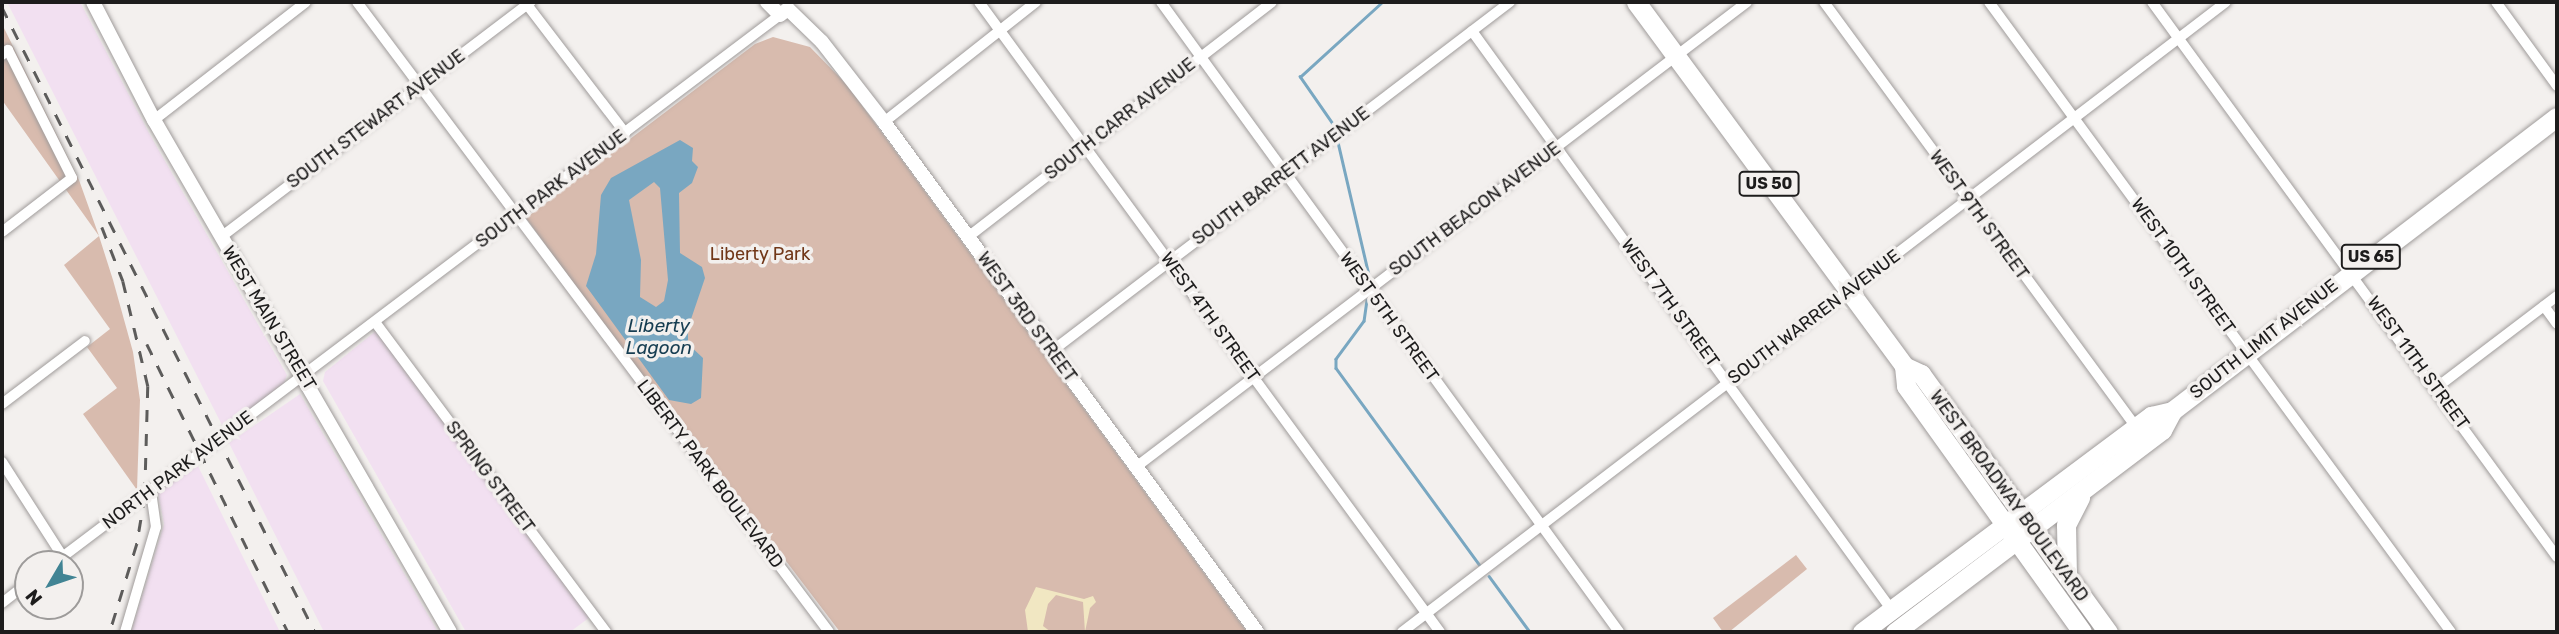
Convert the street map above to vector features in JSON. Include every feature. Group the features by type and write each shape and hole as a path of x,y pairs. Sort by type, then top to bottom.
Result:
{"highway":[{"name":"WEST BROADWAY BOULEVARD","path":"1636,2 1904,366 1921,374 2108,632"},
{"name":"SOUTH LIMIT AVENUE","path":"2027,522 2083,492 2162,430 2172,411 2557,117"},
{"name":"WEST BROADWAY BOULEVARD","path":"1904,366 1906,386 2082,632"},
{"name":"SOUTH LIMIT AVENUE","path":"1862,632 1891,609 2027,522 2151,416 2172,411"},
{"path":"2067,577 2066,525 2083,492"},
{"name":"SOUTH LIMIT AVENUE","path":"1895,632 2010,534"}],"street":[{"name":"WEST MAIN STREET","path":"93,2 154,120 450,632"},
{"path":"154,120 306,2"},
{"name":"LIBERTY PARK BOULEVARD","path":"357,2 829,632"},
{"name":"WEST 3RD STREET","path":"767,2 788,9 822,42 884,122 1257,632"},
{"name":"WEST 4TH STREET","path":"979,2 1440,632"},
{"path":"884,122 1036,2"},
{"name":"WEST 5TH STREET","path":"1161,2 1619,632"},
{"name":"SOUTH CARR AVENUE","path":"968,237 1272,2"},
{"name":"SOUTH BARRETT AVENUE","path":"1052,351 1510,2"},
{"name":"SOUTH BEACON AVENUE","path":"1136,467 1747,2"},
{"name":"WEST 9TH STREET","path":"1824,2 2136,427"},
{"name":"WEST 10TH STREET","path":"1989,2 2451,632"},
{"name":"WEST 11TH STREET","path":"2152,2 2557,557"},
{"name":"SOUTH WARREN AVENUE","path":"1402,632 1727,382 1849,293 2226,2"},
{"path":"2496,2 2557,86"},
{"path":"528,3 625,133"},
{"name":"SOUTH STEWART AVENUE","path":"221,237 528,3"},
{"name":"SOUTH PARK AVENUE","path":"303,376 788,9"},
{"name":"WEST 7TH STREET","path":"1472,31 1891,609"},
{"path":"2,55 8,50 72,178 2,232"},
{"path":"2436,388 2557,296"},
{"path":"2544,306 2557,324"},
{"name":"SPRING STREET","path":"375,322 606,632"},
{"path":"2,404 85,341"},
{"name":"NORTH PARK AVENUE","path":"72,550 303,376"},
{"path":"2,462 59,550"},
{"path":"125,632 156,527 150,492"}],"shaded area":[{"path":"7,2 80,2 149,133 287,375 284,383 224,429"},
{"path":"377,330 590,617 570,632 466,632 323,381 325,372"},
{"path":"300,394 438,632 324,632 229,443"},
{"path":"197,464 280,632 131,632 164,524 158,494"}],"green space":[{"path":"2,24 79,180 99,236 2,100"},
{"name":"Liberty Park","path":"773,37 810,47 847,85 1247,632 840,632 691,436 671,418 526,218 755,44"},
{"path":"99,236 133,352 140,400 137,490 83,414 117,388 87,347 110,329 64,265"},
{"path":"1796,555 1807,569 1729,632 1723,632 1713,618"}],"sand":[{"path":"1036,587 1084,599 1093,596 1096,602 1090,608 1085,632 1083,602 1056,595 1048,604 1043,626 1051,632 1028,632 1025,610"}],"water":[{"name":"Liberty Lagoon","path":"680,140 693,148 692,161 698,167 692,183 679,193 680,253 702,267 705,278 688,328 688,344 703,358 701,398 691,404 669,400 586,286 596,254 601,195 611,178","holes":["654,182 660,188 668,280 664,301 656,307 640,297 641,260 629,200"]}],"waterway":[{"path":"1334,126 1300,77 1382,2"},
{"path":"1338,142 1370,279"},
{"path":"1367,300 1364,321 1336,359 1336,368 1479,564"},
{"path":"1489,576 1530,632"}],"railway":[{"path":"2,7 315,632"},
{"path":"102,227 123,281 148,386 145,496 137,544 110,632"},
{"path":"147,344 288,632"}]}
